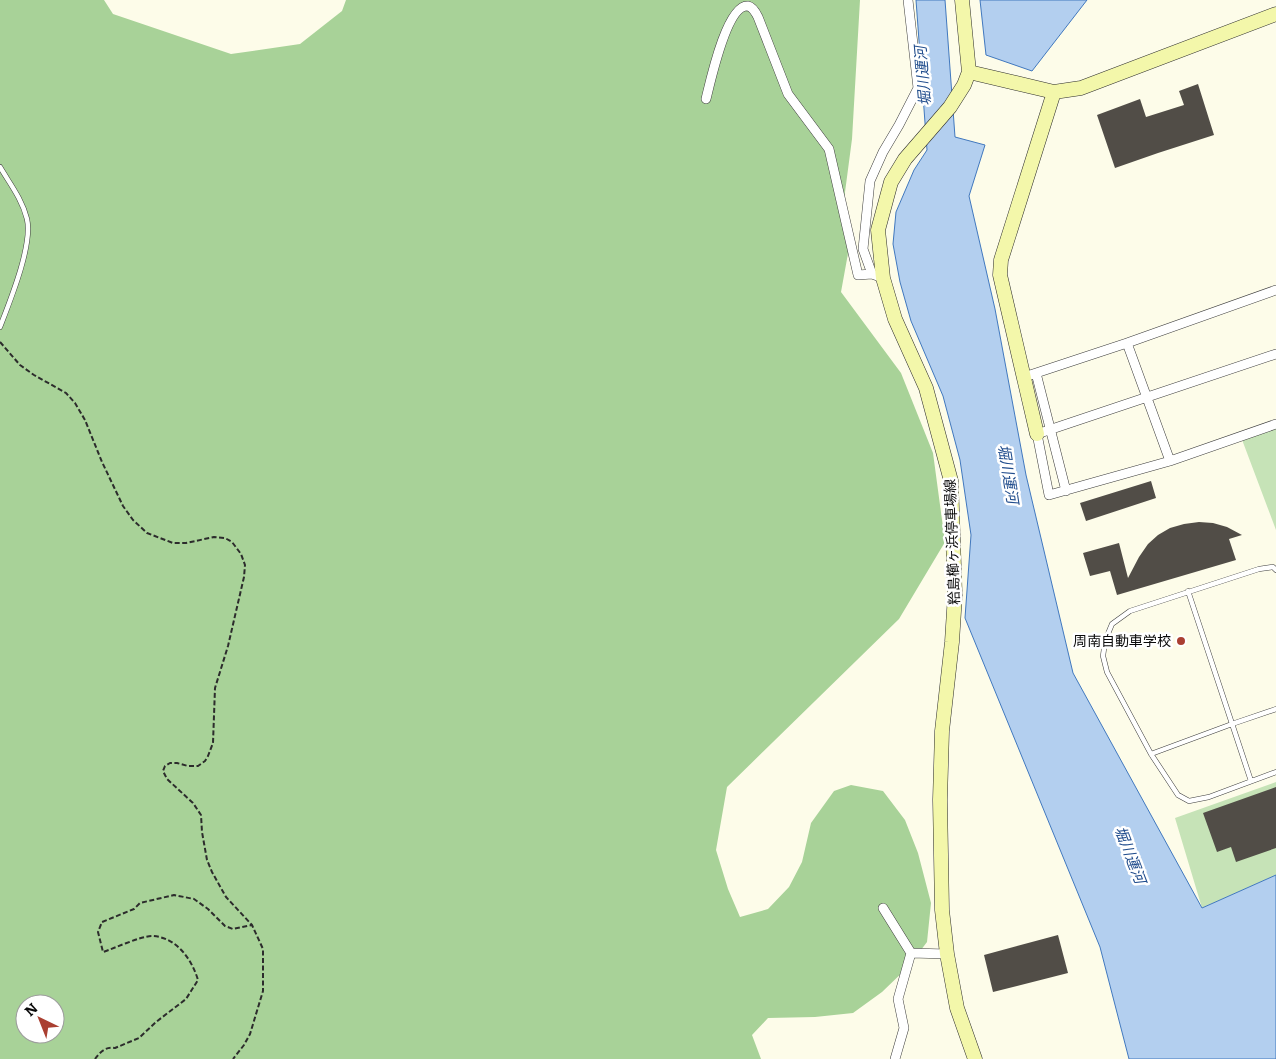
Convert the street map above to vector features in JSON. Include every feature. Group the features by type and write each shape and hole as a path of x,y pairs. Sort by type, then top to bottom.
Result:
{"main road":[{"path":"962,0 966,78 1054,92 1081,88 1276,14"},
{"name":"粭島櫛ヶ浜停車場線","path":"966,78 950,107 905,159 891,182 878,230 877,276 926,388 951,481 955,595 942,731 940,800 942,910 947,954 957,1008 975,1059"},
{"path":"1043,432 1030,375 1000,275 1001,260 1054,92"}],"street":[{"path":"877,276 863,249 870,181 883,152 918,88 908,0"},
{"path":"706,99 722,41 734,15 741,8 747,6 752,8 758,17 788,94 830,149 858,275 877,276"},
{"path":"1030,375 1276,290"},
{"path":"1127,343 1170,462"},
{"path":"1043,432 1276,354"},
{"path":"1043,432 1049,495 1170,462 1276,424"},
{"path":"1043,432 1066,491"},
{"path":"883,908 911,954 898,999 904,1028 895,1059"},
{"path":"911,954 947,954"}],"lane":[{"path":"0,167 20,198 27,219 28,233 10,300 0,327"},
{"path":"1276,570 1273,567 1259,569 1130,611 1112,624 1105,641 1103,656 1107,672 1151,754 1178,795 1189,801 1209,797 1276,772"},
{"path":"1188,591 1251,781"},
{"path":"1151,754 1276,709"}],"path":[{"path":"0,342 20,365 34,376 66,393 75,403 85,420 123,506 132,520 147,533 173,543 186,543 214,537 225,538 232,542 241,554 245,565 228,646 215,688 213,743 208,756 205,762 198,766 170,763 164,766 163,771 167,779 193,803 201,815 207,860 212,872 226,897 252,925 263,949 263,991 250,1034 244,1046 233,1059"},
{"path":"95,1059 102,1050 112,1047 116,1048 139,1038 186,999 198,980 186,954 167,940 152,936 103,952 98,932 102,922 134,909 140,903 174,894 194,900 208,909 225,926 233,929 252,925"}],"green space":[{"path":"0,0 104,0 113,14 231,54 300,44 342,11 346,0 860,0 852,139 842,215 849,248 841,292 901,373 933,453 945,542 899,619 727,787 716,850 728,889 740,917 768,909 789,887 802,862 811,823 834,791 851,785 883,791 905,820 918,853 931,903 927,942 908,967 882,992 853,1013 815,1017 768,1018 752,1035 761,1059 0,1059"},
{"path":"1276,425 1276,530 1241,437"},
{"path":"1276,782 1276,875 1202,908 1175,818"}],"water":[{"name":"堀川運河","path":"916,0 945,0 955,137 985,145 969,196 995,309 1026,475 1073,673 1202,908 1276,875 1276,1059 1129,1059 1100,947 965,618 971,535 960,460 943,396 911,321 900,282 893,244 896,212 914,170 927,150"},
{"path":"980,0 1087,0 1032,71 986,55"}],"building":[{"path":"1198,84 1214,135 1115,168 1097,115 1140,99 1146,117 1184,105 1179,91"},
{"path":"1151,481 1156,498 1086,521 1080,503"},
{"path":"1199,522 1227,527 1242,535 1229,539 1236,560 1117,595 1110,571 1090,576 1083,553 1119,543 1128,578 1148,544 1158,535 1170,528"},
{"path":"1276,787 1276,848 1236,862 1231,847 1217,852 1203,813"},
{"path":"1058,935 1068,973 993,992 984,955"}],"place":[{"name":"周南自動車学校","path":"1181,641"}]}
